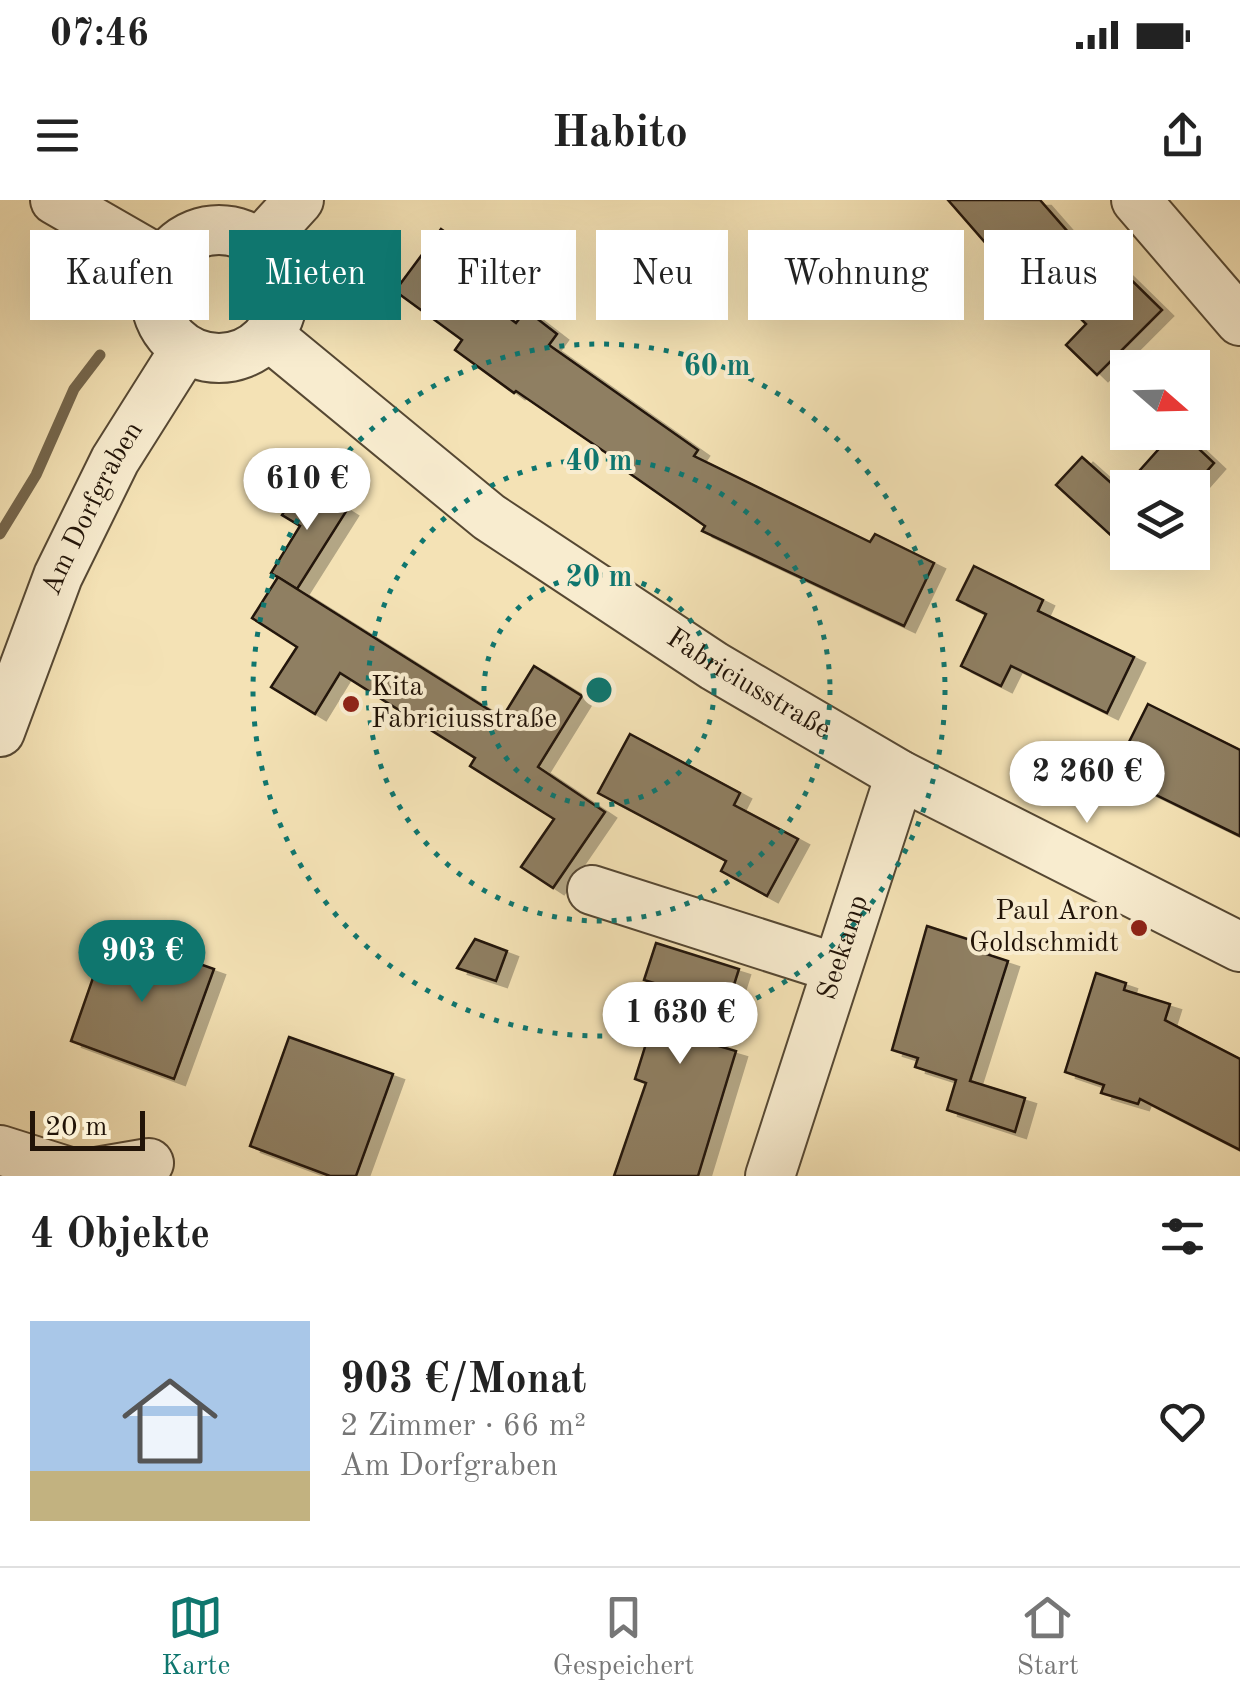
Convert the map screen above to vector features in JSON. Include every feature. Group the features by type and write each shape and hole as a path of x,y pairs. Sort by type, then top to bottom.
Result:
{"street":[{"path":"56,200 108,230"},
{"path":"272,230 299,200"},
{"path":"1136,200 1240,320"},
{"path":"160,320 185,349 205,358 226,359 247,352 268,336 278,320"},
{"name":"Fabriciusstraße","path":"268,336 489,517 714,666 900,775 1240,947"},
{"name":"Am Dorfgraben","path":"0,732 58,576 115,460 185,349"},
{"name":"Seekamp","path":"770,1176 900,775"},
{"path":"592,890 836,968"},
{"path":"0,1150 79,1175 148,1163"}],"building":[{"path":"948,200 1040,200 1066,230 984,230 984,241"},
{"path":"421,256 421,310 401,295 401,283"},
{"path":"1133,282 1162,310 1122,350 1110,350 1110,362 1097,375 1066,345 1086,324 1082,320 1133,320"},
{"path":"435,320 539,320 557,334 549,345 698,450 694,456 870,542 875,534 934,563 904,626 702,531 705,526 616,464 618,461 455,350 462,340"},
{"path":"1158,450 1200,450 1214,463 1208,470 1140,470"},
{"path":"1082,457 1110,482 1110,534 1056,485"},
{"path":"303,482 347,510 297,589 271,573 300,526 282,515"},
{"path":"974,566 1043,600 1038,611 1134,657 1107,713 1011,666 1001,686 961,666 986,614 957,600"},
{"path":"278,577 502,718 534,666 582,696 538,767 605,812 553,888 521,867 554,819 470,766 475,758 340,673 315,714 271,687 297,647 252,618"},
{"path":"1148,704 1240,750 1240,836 1113,774"},
{"path":"630,734 740,793 734,805 798,839 767,896 721,871 726,861 598,793"},
{"path":"927,926 980,943 977,951 1008,961 970,1081 1025,1098 1015,1132 947,1110 956,1080 915,1067 918,1058 892,1050"},
{"path":"109,932 214,969 174,1079 71,1041"},
{"path":"475,939 507,951 496,981 457,968"},
{"path":"656,943 739,969 715,1045 736,1051 698,1176 614,1176 646,1083 635,1079 664,986 644,980"},
{"path":"1096,973 1126,983 1124,990 1170,1004 1165,1020 1240,1059 1240,1150 1140,1099 1138,1104 1101,1093 1104,1085 1065,1072"},
{"path":"289,1037 393,1074 356,1176 330,1176 250,1146"}],"waterway":[{"path":"0,534 36,475 74,389 100,355"}],"place":[{"name":"Kita Fabriciusstraße","path":"351,704"},
{"name":"Paul Aron Goldschmidt","path":"1139,928"}]}
